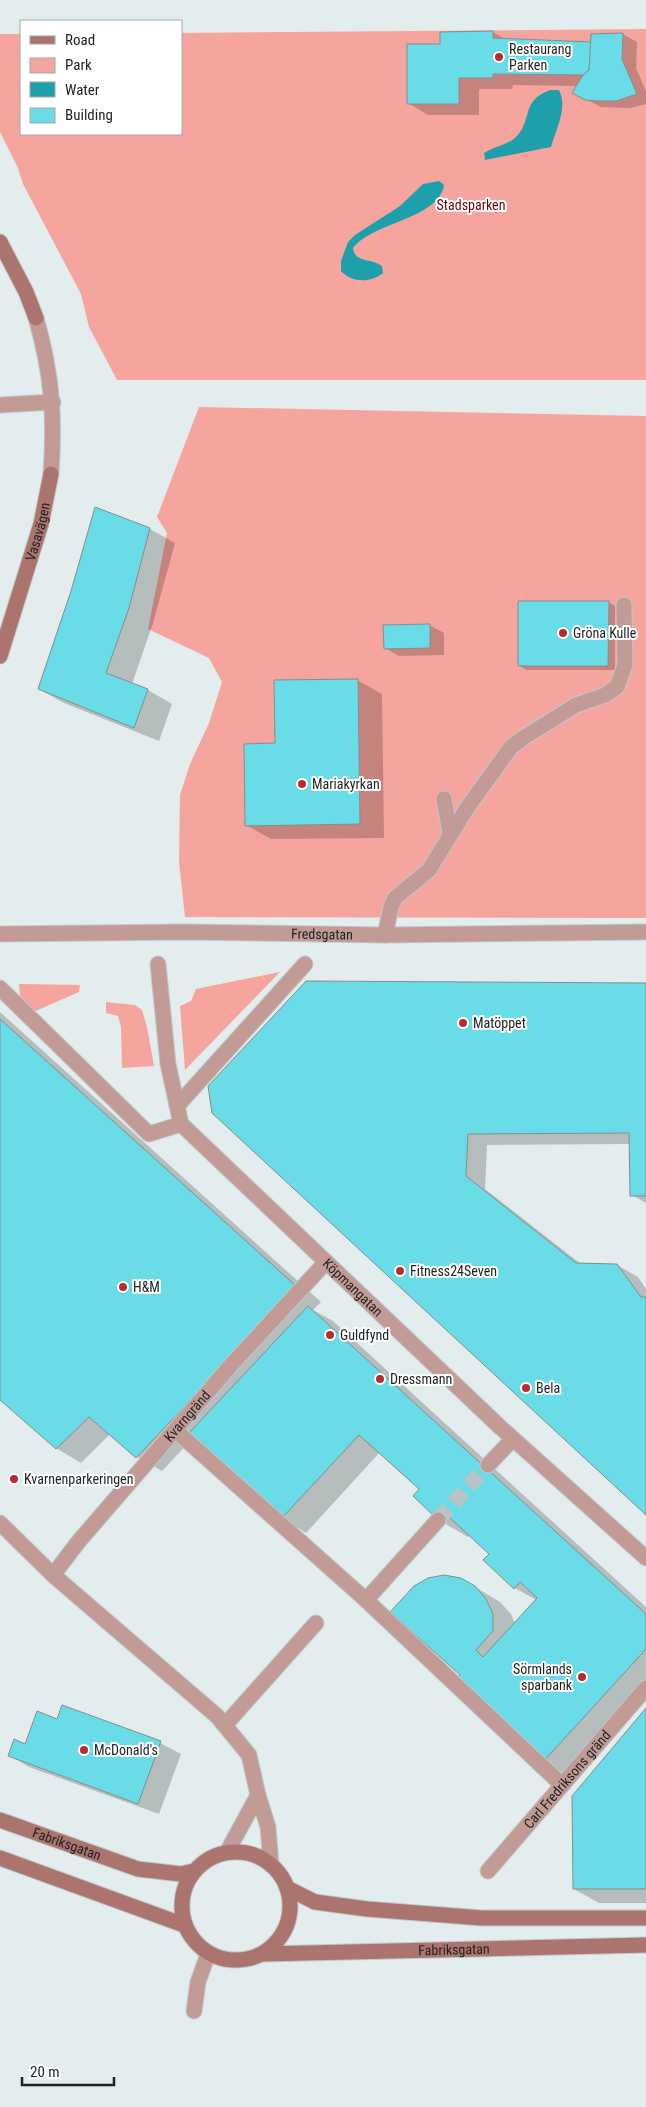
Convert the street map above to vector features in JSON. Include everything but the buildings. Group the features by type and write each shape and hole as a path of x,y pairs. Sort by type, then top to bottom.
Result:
{"street":[{"name":"Vasavägen","path":"0,242 26,292 36,318 50,378 54,436 51,474 40,524 0,656"},
{"path":"0,405 53,402"},
{"path":"385,935 390,907 395,898 429,870 450,833 511,748 523,738 576,705 605,695 618,687 625,665 624,605"},
{"path":"444,799 450,833"},
{"name":"Fredsgatan","path":"0,934 184,932 385,935 646,932"},
{"path":"0,988 149,1134 181,1124 168,1064 158,964"},
{"path":"177,1106 305,964"},
{"name":"Köpmangatan","path":"181,1124 513,1439 646,1558"},
{"name":"Kvarngränd","path":"53,1575 79,1541 232,1364 326,1262"},
{"path":"175,1430 366,1600 562,1785"},
{"path":"488,1465 513,1439"},
{"path":"366,1600 438,1520"},
{"path":"0,1523 53,1575 210,1710 249,1754 258,1795 268,1827 271,1864"},
{"path":"225,1726 316,1623"},
{"name":"Carl Fredriksons gränd","path":"488,1871 646,1688"},
{"path":"227,1852 258,1795"},
{"name":"Fabriksgatan","path":"0,1820 138,1869 181,1874 194,1871"},
{"path":"227,1852 250,1853 271,1864 284,1879 288,1888 291,1906 287,1925 278,1942 263,1954 245,1960 226,1960 208,1954 194,1941 184,1925 181,1906 182,1895 188,1879 208,1858 227,1852"},
{"path":"0,1858 184,1925"},
{"path":"288,1888 315,1902 367,1909 482,1918 646,1918"},
{"name":"Fabriksgatan","path":"263,1954 646,1945"},
{"path":"194,2011 198,1982 208,1954"}],"green space":[{"name":"Stadsparken","path":"646,29 646,380 117,380 89,327 81,294 23,184 18,168 0,132 0,34 20,34 20,135 182,135 182,33"},
{"path":"199,407 646,416 646,918 185,917 179,862 180,795 190,764 209,723 222,682 209,658 148,629 167,533 157,517"},
{"path":"280,972 185,1070 180,1006 191,1001 196,989"},
{"path":"19,984 80,985 79,992 31,1013 21,1007"},
{"path":"106,1002 135,1005 142,1010 154,1066 122,1068 121,1027 118,1016 106,1013"}],"water":[{"path":"550,90 559,90 562,104 560,119 551,147 485,160 484,153 515,138 524,125 534,100"},
{"path":"439,181 444,185 439,196 430,206 362,239 353,248 354,253 360,258 382,266 383,273 372,279 356,280 341,271 341,261 348,242 355,235 400,206 423,184"}],"tunnel":[{"path":"438,1520 488,1465"}],"place":[{"name":"Restaurang Parken","path":"499,57"},
{"name":"Gröna Kulle","path":"563,633"},
{"name":"Mariakyrkan","path":"302,784"},
{"name":"Matöppet","path":"463,1023"},
{"name":"Fitness24Seven","path":"400,1271"},
{"name":"H&M","path":"123,1287"},
{"name":"Guldfynd","path":"330,1335"},
{"name":"Dressmann","path":"380,1379"},
{"name":"Bela","path":"526,1388"},
{"name":"Kvarnenparkeringen","path":"14,1479"},
{"name":"Sörmlands sparbank","path":"582,1677"},
{"name":"McDonald's","path":"84,1750"}]}
